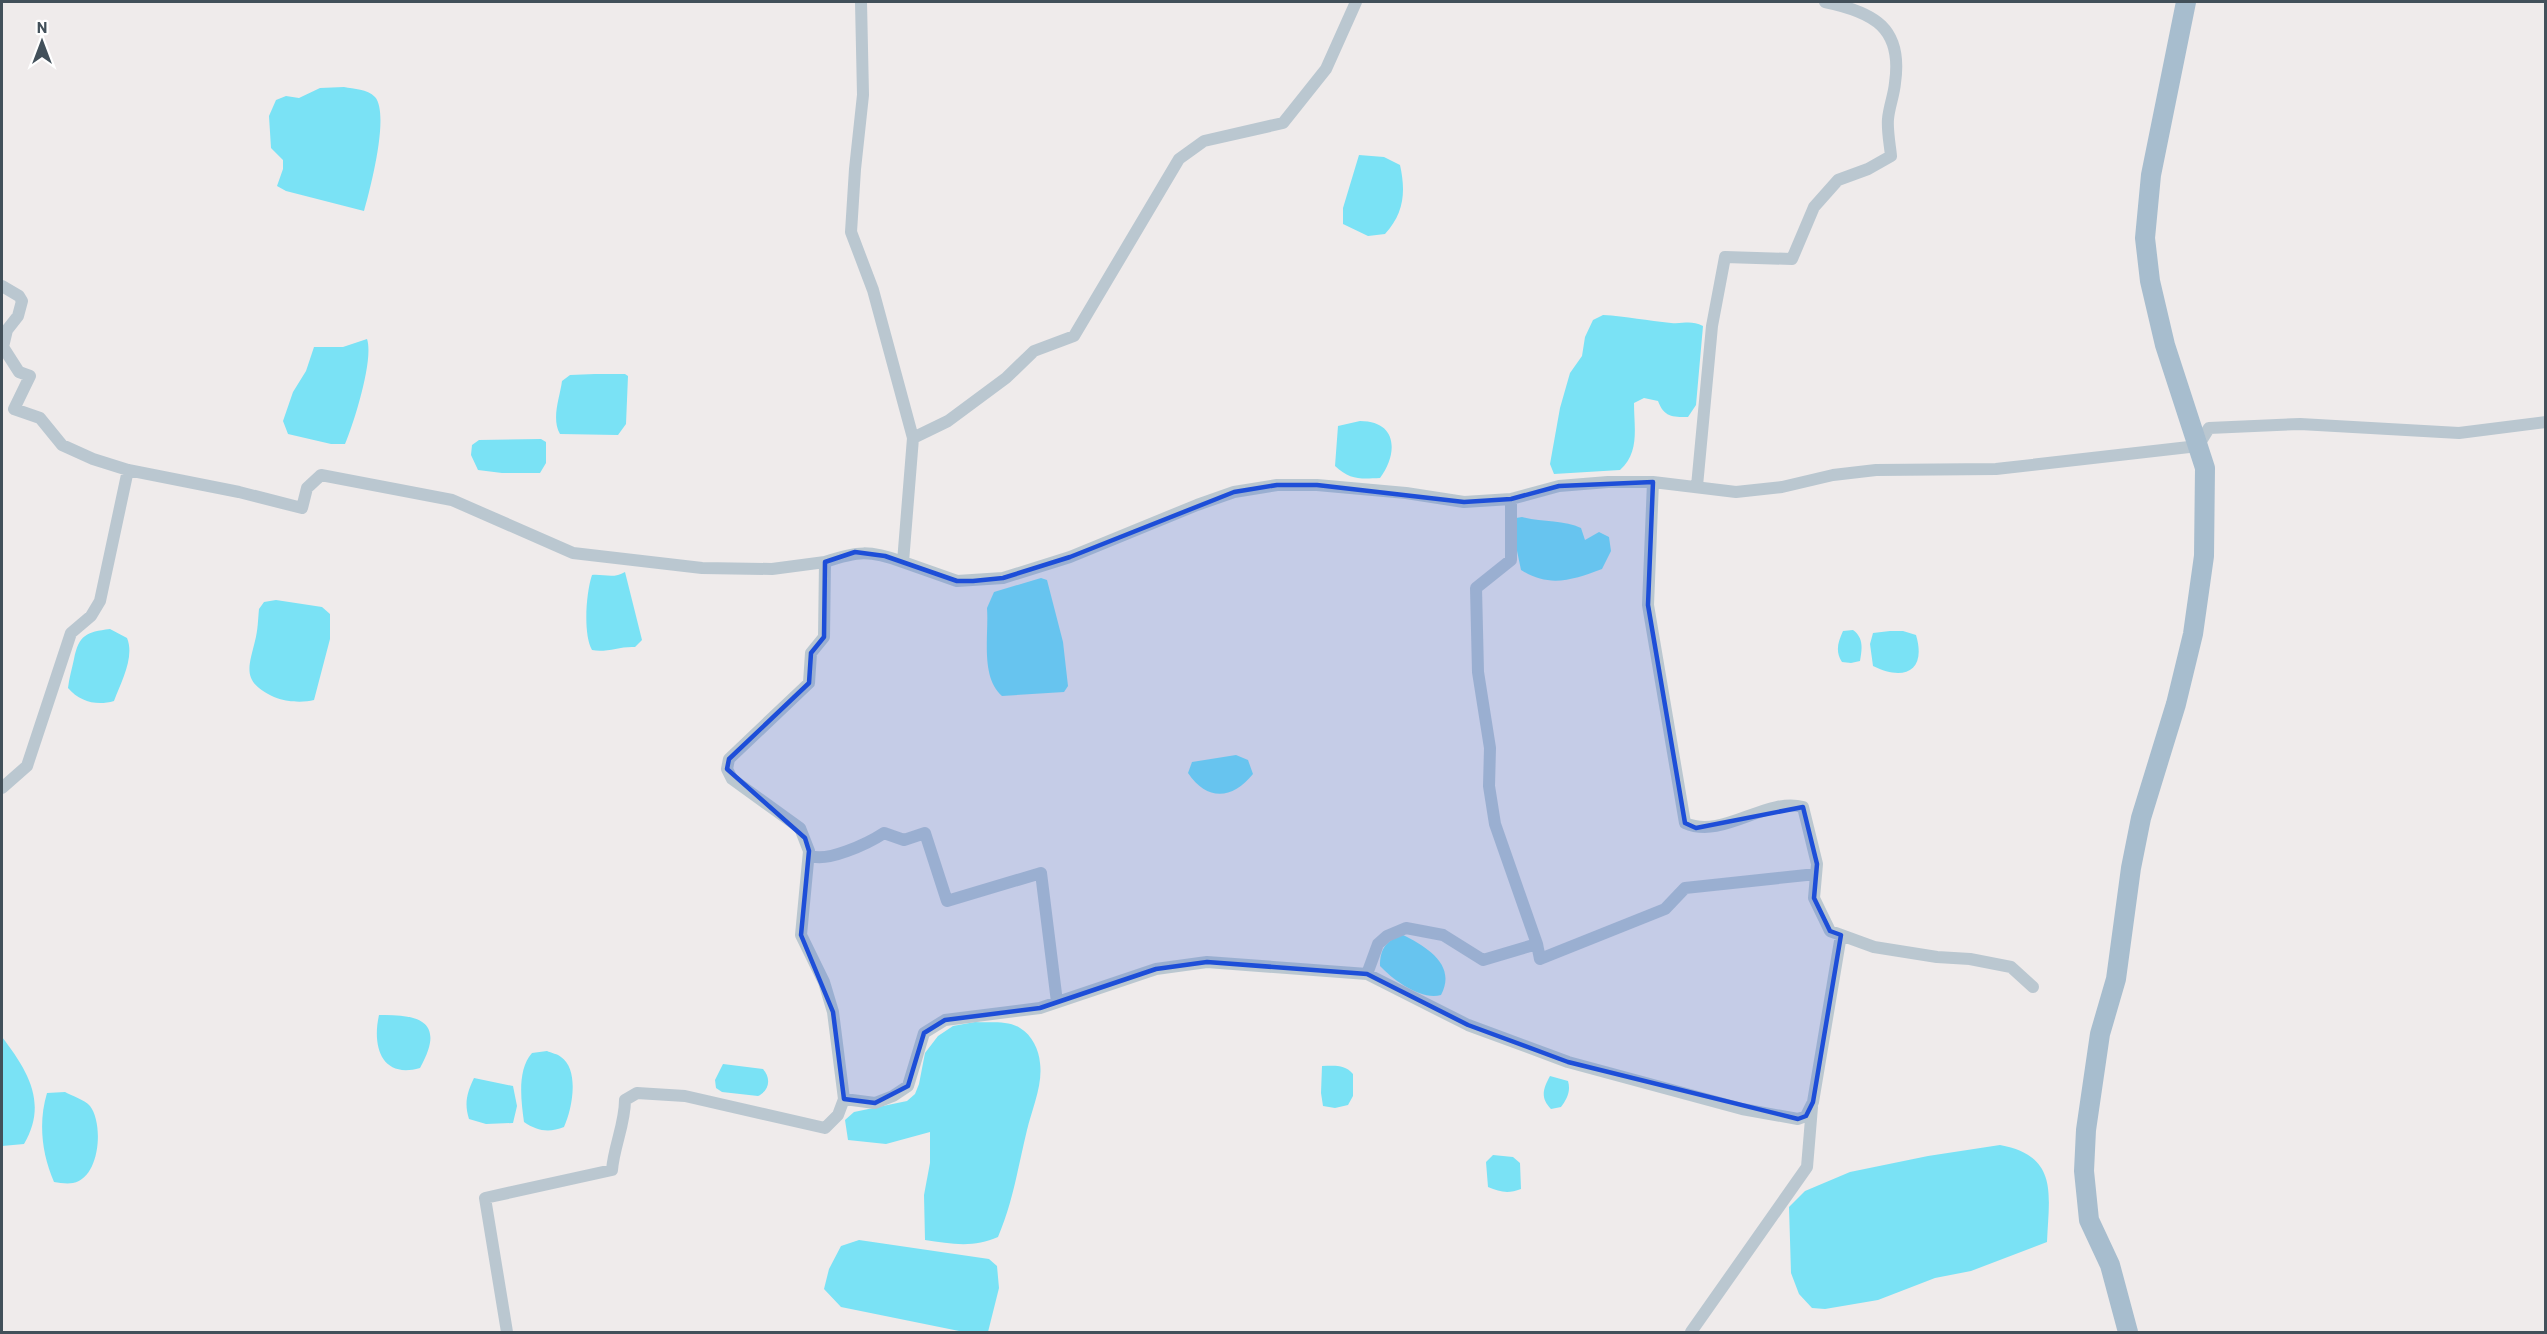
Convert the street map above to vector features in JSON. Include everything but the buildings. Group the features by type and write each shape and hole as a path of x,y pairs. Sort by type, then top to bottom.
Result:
{"main road":[{"path":"2128,1332 2110,1265 2089,1220 2084,1171 2086,1130 2100,1034 2116,979 2131,868 2141,818 2176,704 2193,634 2204,555 2205,468 2165,345 2150,281 2145,238 2151,175 2186,2"}],"street":[{"path":"861,2 863,95 851,232 873,290 913,438 903,562"},
{"path":"913,438 948,421 1006,378 1034,351 1074,336 1179,159 1204,141 1283,123 1326,69 1356,2"},
{"path":"1697,486 1712,326 1725,257 1792,259 1814,207 1838,180 1868,169 1891,156 1887,121 1896,83 1897,52 1887,30 1855,8 1825,2"},
{"path":"2,286 19,296 22,301 18,316 7,330 3,347 19,372 30,376 14,409 40,418 62,445 93,459 128,470 239,492 302,508 307,488 321,475 452,500 573,553 702,568 772,569 825,562 855,552 885,555 957,581 1003,578 1070,557 1234,492 1277,486 1317,485 1406,493 1464,502 1511,499 1559,486 1608,482 1653,482 1736,492 1782,487 1833,475 1876,470 1996,469 2198,446 2209,428 2300,424 2459,433 2546,422"},
{"path":"2,788 27,766 71,633 91,616 100,601 128,470"},
{"path":"1653,482 1648,605 1685,823 1696,828 1740,820 1795,805 1803,807 1817,864 1814,898 1830,931 1874,947 1937,957 1970,959 2011,967 2033,987"},
{"path":"1511,499 1511,560 1476,588 1478,672 1490,748 1489,786 1495,824 1537,944 1540,959 1665,909 1685,888 1816,873"},
{"path":"507,1332 485,1198 612,1170 625,1118 625,1100 638,1094 685,1096 825,1128 838,1115 844,1099 833,1012 824,982 801,935 809,855 806,838 800,828 732,779 727,769 729,759 809,683 811,653 824,637 825,562"},
{"path":"809,855 814,858 831,855 862,845 884,833 904,840 926,833 946,901 1041,873 1057,1002"},
{"path":"1367,974 1378,944 1387,936 1406,928 1443,935 1483,960 1537,944"},
{"path":"1690,1332 1807,1167 1813,1102 1841,935"},
{"path":"844,1099 875,1103 893,1096 908,1086 924,1033 945,1020 1040,1008 1156,969 1208,962 1367,974 1468,1025 1568,1062 1742,1109 1798,1119 1806,1116 1813,1102"}],"highlighted area":[{"path":"1653,482 1648,605 1685,823 1696,828 1803,807 1817,864 1814,898 1830,931 1841,935 1813,1102 1806,1116 1798,1119 1568,1062 1468,1025 1367,974 1207,962 1156,969 1040,1008 945,1020 924,1033 908,1086 875,1103 844,1099 833,1012 801,935 809,851 805,838 727,769 729,759 809,683 811,653 824,637 825,562 855,552 885,556 957,581 973,581 1003,578 1070,557 1234,492 1277,485 1317,485 1464,502 1511,499 1559,486"}],"water":[{"path":"344,87 368,92 375,97 379,106 380,135 364,211 286,191 277,186 283,169 283,160 271,148 269,116 276,100 286,96 299,98 320,88"},
{"path":"1359,155 1384,157 1400,165 1403,184 1402,202 1396,218 1385,234 1368,236 1343,224 1343,208"},
{"path":"1603,315 1703,326 1696,405 1688,417 1677,417 1666,413 1658,401 1644,398 1634,403 1633,447 1631,455 1620,470 1554,474 1550,464 1560,408 1570,373 1582,356 1585,337 1593,320"},
{"path":"367,339 368,361 358,407 345,444 331,444 288,434 283,421 293,392 306,371 314,347 343,347"},
{"path":"625,374 628,376 626,424 618,435 560,434 556,415 562,381 570,375"},
{"path":"1360,421 1373,422 1382,427 1391,440 1390,459 1380,478 1356,478 1335,466 1338,426"},
{"path":"541,439 546,442 546,463 540,473 502,473 478,470 471,455 472,445 479,440"},
{"path":"1516,518 1575,525 1581,528 1585,540 1599,532 1609,537 1611,551 1602,569 1561,580 1541,579 1521,570 1516,546"},
{"path":"625,572 642,640 635,647 592,650 587,634 586,613 592,575 613,576"},
{"path":"1041,578 1047,580 1063,642 1068,686 1064,692 1002,696 995,688 988,667 987,608 994,592"},
{"path":"276,600 322,607 330,614 330,639 314,700 294,702 278,699 257,686 252,680 249,667 257,633 259,609 264,602"},
{"path":"110,629 127,638 129,653 126,670 114,701 101,703 83,700 68,688 78,645 89,633"},
{"path":"1853,630 1861,640 1860,661 1842,662 1838,650 1840,639 1843,631"},
{"path":"1903,631 1916,635 1919,648 1918,658 1910,670 1903,673 1894,673 1873,666 1870,644 1873,633"},
{"path":"1236,755 1248,760 1253,774 1237,789 1220,794 1211,792 1203,789 1188,773 1192,762"},
{"path":"1403,935 1430,951 1437,958 1445,975 1441,995 1425,995 1408,988 1380,966 1385,946"},
{"path":"379,1015 406,1016 425,1024 430,1040 420,1068 396,1069 382,1057 377,1038"},
{"path":"975,1022 1015,1025 1028,1035 1034,1043 1039,1058 1041,1071 1039,1088 1011,1198 998,1237 971,1244 925,1240 924,1195 930,1163 930,1132 886,1144 848,1140 845,1120 854,1112 907,1101 915,1094 919,1084 925,1053 938,1036 953,1026"},
{"path":"2,1037 20,1062 32,1088 34,1115 24,1144 2,1146"},
{"path":"547,1051 560,1056 567,1063 571,1071 573,1090 570,1111 564,1127 548,1130 538,1129 524,1122 521,1095 522,1077 527,1060 532,1053"},
{"path":"723,1064 763,1069 768,1080 765,1091 758,1096 722,1092 716,1088 715,1080"},
{"path":"1322,1066 1343,1067 1353,1074 1353,1096 1348,1105 1335,1108 1323,1106"},
{"path":"1550,1076 1568,1081 1569,1088 1567,1098 1561,1107 1551,1109 1544,1097"},
{"path":"474,1078 513,1086 517,1106 513,1123 486,1124 469,1119 467,1098"},
{"path":"65,1092 90,1106 97,1125 97,1149 94,1161 82,1179 73,1183 54,1182 44,1149 42,1127 47,1093"},
{"path":"2000,1145 2019,1150 2033,1158 2041,1168 2049,1193 2047,1242 1971,1271 1935,1278 1878,1300 1825,1309 1812,1308 1799,1294 1791,1273 1789,1207 1805,1191 1850,1172 1928,1156"},
{"path":"1493,1155 1513,1157 1520,1163 1521,1189 1504,1192 1488,1187 1486,1162"},
{"path":"859,1240 989,1259 997,1266 999,1288 988,1332 964,1332 841,1307 824,1289 829,1269 841,1246"}]}
